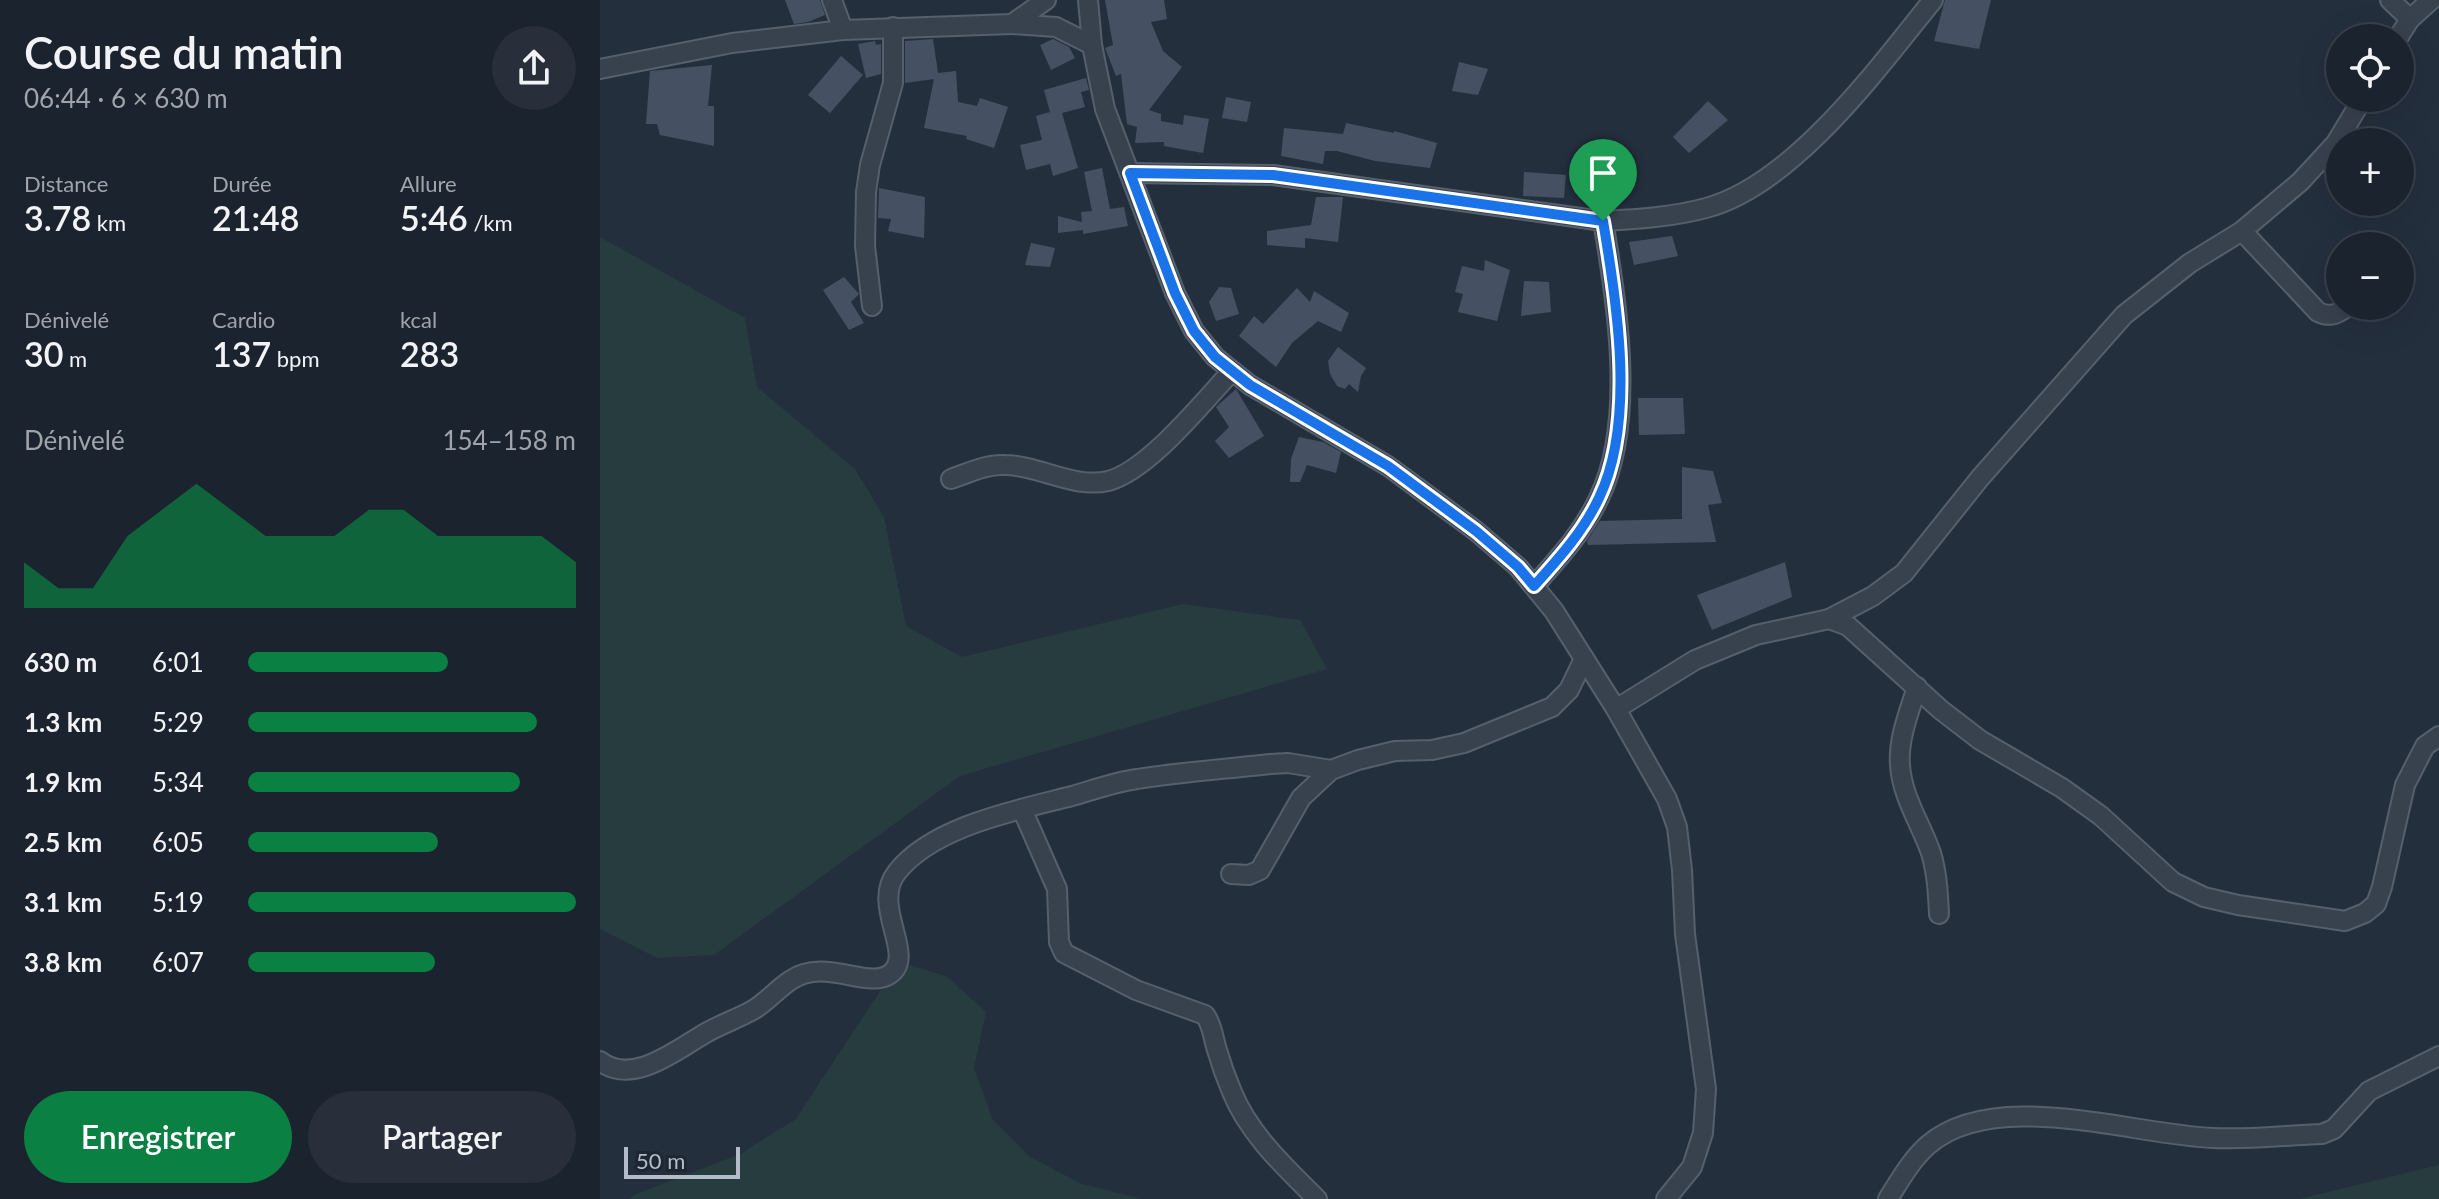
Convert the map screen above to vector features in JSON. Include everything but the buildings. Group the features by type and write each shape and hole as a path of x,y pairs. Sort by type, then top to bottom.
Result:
{"street":[{"path":"832,0 843,30"},
{"path":"1012,24 1046,0"},
{"path":"1088,0 1092,45 1105,109 1175,293 1194,331 1215,357 1250,385 1388,466 1476,531 1518,567 1554,611 1616,709 1667,799 1677,827 1685,934 1706,1089 1703,1133 1692,1167 1666,1199"},
{"path":"1130,173 1273,175 1603,221 1655,218 1709,208 1756,186 1802,152 1933,0"},
{"path":"2390,0 2410,19"},
{"path":"2407,24 2431,0"},
{"path":"600,69 732,43 893,27 1012,24 1056,27 1092,45"},
{"path":"872,306 865,246 866,192 870,165 893,83 893,27"},
{"path":"1616,709 1656,682 1707,655 1756,635 1829,619 1873,596 1904,573 1980,478 2124,315 2190,263 2242,231 2300,182 2336,143 2355,112"},
{"path":"1534,586 1577,537 1600,497 1614,457 1620,410 1615,294 1603,221"},
{"path":"2242,231 2318,312 2326,316"},
{"path":"951,479 988,466 1006,465 1074,480 1106,482 1129,472 1163,444 1232,371"},
{"path":"1829,619 1848,626 1980,740 2062,788 2101,816 2173,882 2204,897 2238,905 2345,921 2365,913 2376,904 2405,785 2425,746 2439,736"},
{"path":"1231,874 1249,875 1260,870 1301,798 1331,770 1395,751 1432,750 1464,743 1528,718 1552,707 1569,690 1584,659"},
{"path":"1917,687 1904,731 1900,764 1904,790 1931,854 1938,882 1939,914"},
{"path":"600,1061 610,1069 620,1071 660,1059 755,1009 792,979 803,975 832,971 875,980 891,974 899,962 899,947 886,891 896,873 942,837 1022,809 1135,779 1288,763 1331,770"},
{"path":"1022,809 1057,889 1059,942 1064,953 1136,990 1205,1015 1232,1094 1250,1125 1317,1199"},
{"path":"1888,1199 1906,1171 1929,1145 1957,1128 2000,1117 2066,1118 2212,1138 2322,1134 2334,1129 2369,1091 2439,1056"}],"green space":[{"path":"600,237 745,318 757,387 855,469 884,517 906,626 962,657 1183,604 1300,620 1327,669 960,776 714,955 657,958 600,929"},
{"path":"899,962 946,976 986,1012 974,1068 993,1120 1030,1157 1082,1184 1142,1199 630,1199 740,1154 796,1119"},
{"path":"2439,1165 2439,1199 2299,1199"}],"route":[{"path":"1130,173 1273,175 1603,221 1615,294 1620,410 1614,457 1600,497 1577,537 1534,586 1518,567 1476,531 1388,466 1250,385 1215,357 1194,331 1175,293 1130,173"}]}
